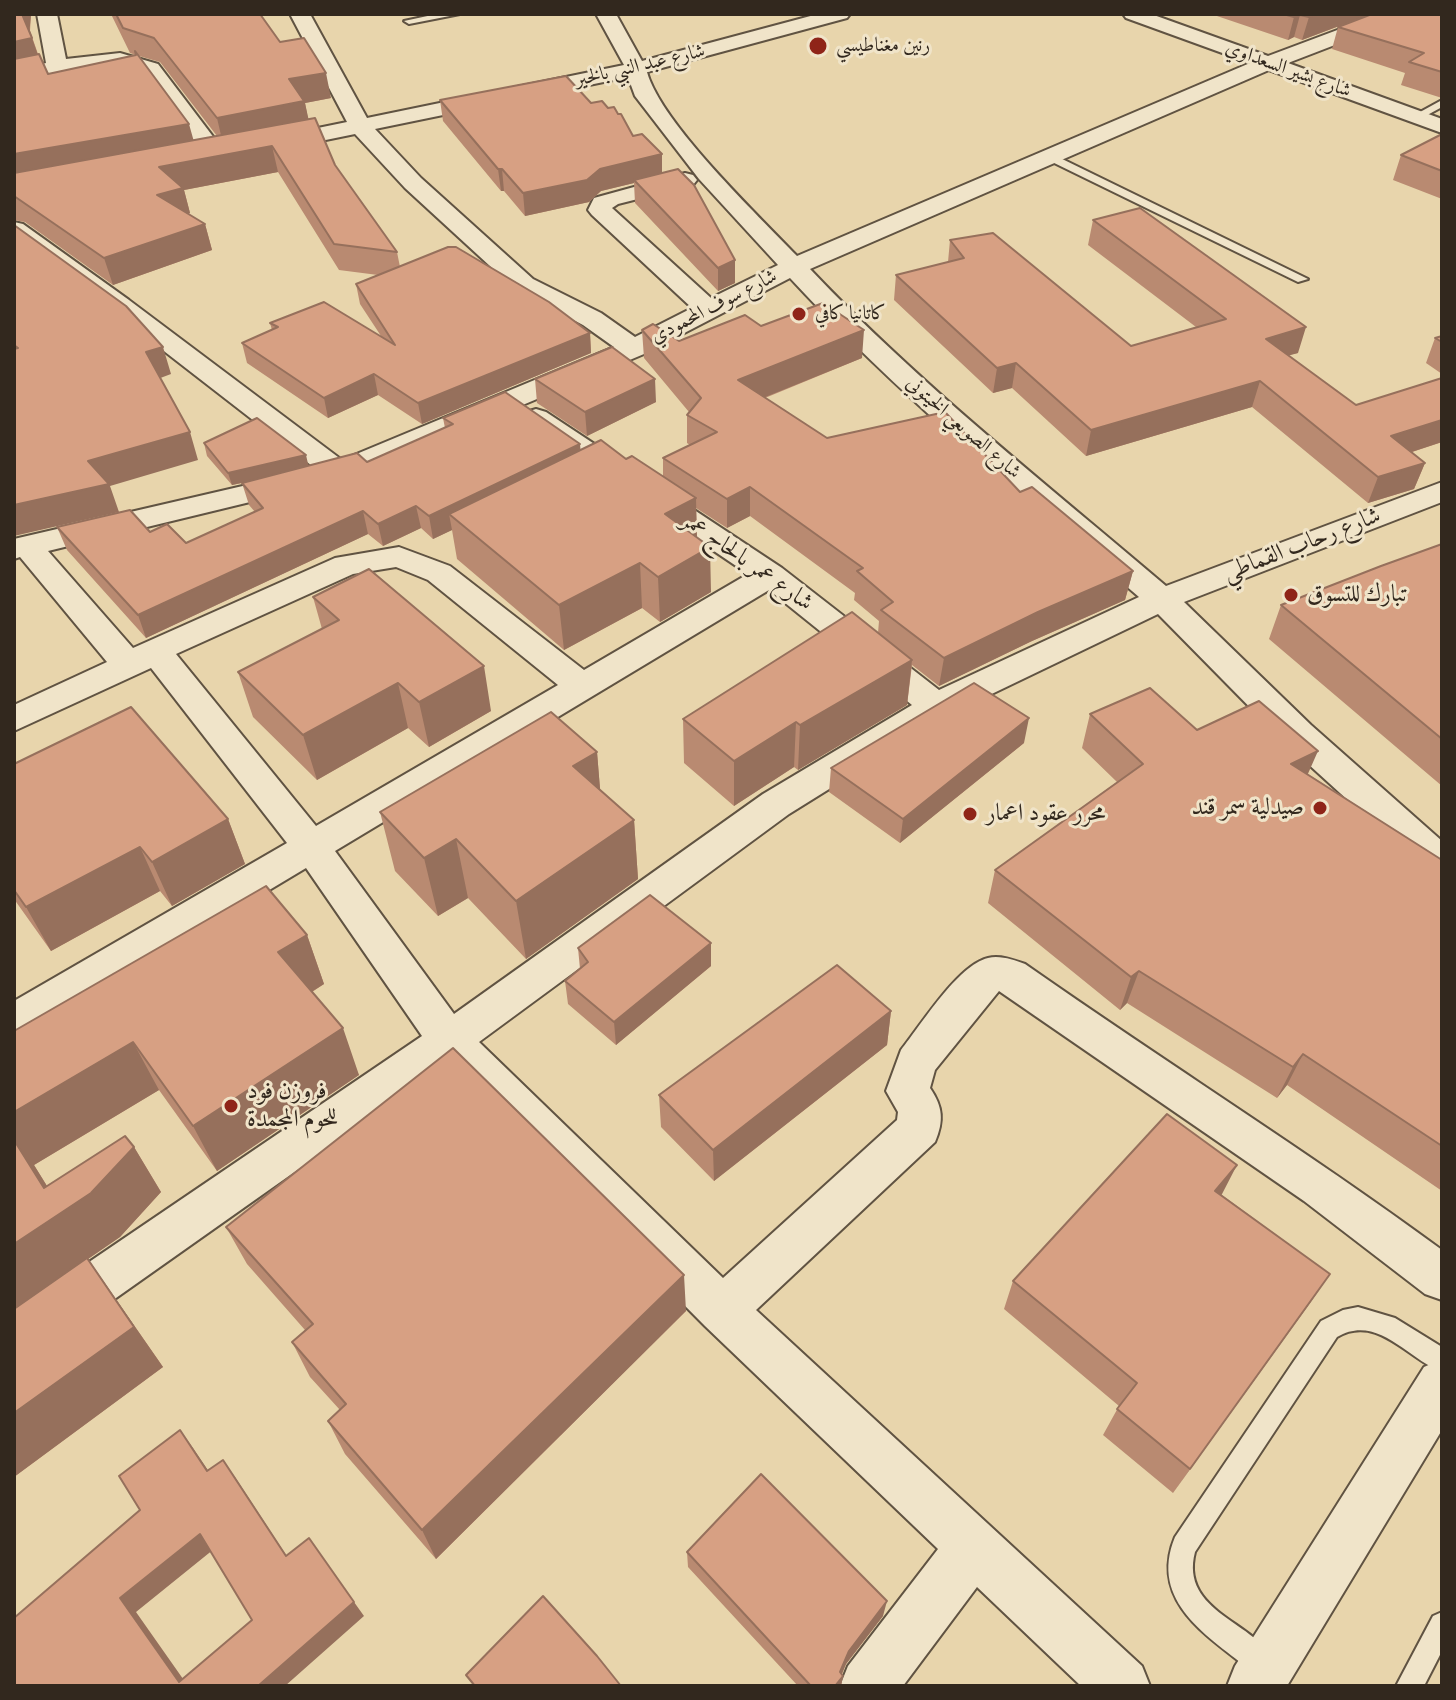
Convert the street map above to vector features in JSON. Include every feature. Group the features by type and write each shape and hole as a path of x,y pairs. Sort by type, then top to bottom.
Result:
{"street":[{"path":"47,14 57,68"},
{"path":"300,14 360,126 413,183 524,284 592,319 634,348"},
{"name":"شارع الصويعي الخيتوني","path":"606,14 636,69 642,92 707,174 851,328 954,422 1162,599 1298,734 1442,863"},
{"name":"شارع عبد النبي بالخير","path":"187,160 636,69 840,14"},
{"name":"شارع بشير السعداوي","path":"1133,14 1442,126"},
{"name":"شارع سوف المحمودي","path":"20,547 339,472 634,348 793,267 1269,63 1398,14"},
{"path":"14,77 124,58 140,61 151,68 231,152"},
{"path":"707,174 610,199 602,203 600,210 709,310"},
{"path":"14,229 120,305 339,472"},
{"name":"شارع عمر بالحاج عمر","path":"511,401 596,473 771,575 936,706"},
{"name":"شارع رحاب القماطي","path":"14,1341 449,1040 776,804 936,706 1162,599 1442,491"},
{"path":"20,547 142,658 310,845 449,1040 722,1310 1122,1686"},
{"path":"14,719 346,565 399,557 432,556 439,573 580,685"},
{"path":"20,1006 310,845 771,575"},
{"path":"722,1310 919,1128 920,1109 908,1091 916,1063 978,984 992,973 1011,976 1092,1034 1320,1186 1442,1278"},
{"path":"1261,1677 1442,1384"},
{"path":"868,1686 973,1548"}],"lane":[{"path":"409,21 455,14"},
{"path":"1416,117 1442,103"},
{"path":"1050,157 1302,279"},
{"path":"1261,1677 1185,1595 1178,1578 1177,1560 1184,1546 1329,1329 1339,1321 1352,1316 1375,1320 1442,1361"},
{"path":"1409,1686 1442,1625"}],"building":[{"path":"14,14 22,14 32,38 14,42"},
{"path":"116,14 260,14 280,42 304,38 326,73 289,79 304,101 217,118 154,38 123,28"},
{"path":"1283,14 1318,14 1294,17"},
{"path":"1372,14 1442,14 1442,72 1409,62 1424,53 1338,27"},
{"path":"135,51 189,124 14,154 14,59 39,54 48,74 136,55"},
{"path":"566,76 591,103 602,101 608,108 614,107 633,136 642,134 662,154 600,169 587,180 523,193 502,169 498,169 440,100"},
{"path":"315,118 335,165 397,252 334,244 272,146 159,167 183,188 157,195 205,224 104,258 14,196 14,173"},
{"path":"1442,134 1442,171 1401,155"},
{"path":"678,169 694,185 735,260 718,268 634,180"},
{"path":"1140,208 1306,327 1266,339 1356,405 1442,378 1442,420 1391,436 1425,463 1378,477 1260,381 1091,430 1016,363 997,368 896,275 964,258 950,240 993,233 1131,346 1226,319 1093,220"},
{"path":"14,225 126,306 163,347 146,352 190,432 88,461 109,484 14,505 14,349 18,348 14,345"},
{"path":"448,247 456,247 549,302 590,333 418,403 374,374 324,398 242,343 278,327 270,323 324,302 395,345 356,284"},
{"path":"823,303 864,330 738,380 827,438 945,412 1020,492 1032,487 1133,571 1038,612 944,658 881,610 893,602 857,571 863,568 750,487 727,499 663,458 717,432 687,415 701,398 642,330 653,324 679,341 745,315 761,326"},
{"path":"612,347 655,379 585,412 535,379"},
{"path":"505,392 580,444 429,516 416,506 378,524 363,511 138,615 57,527 130,510 150,532 167,524 186,543 263,508 242,483 357,453 367,462 453,424 443,418"},
{"path":"257,418 306,455 228,473 204,443"},
{"path":"601,440 626,459 632,456 696,498 665,514 710,547 658,577 640,563 559,605 449,514"},
{"path":"1442,544 1442,739 1281,605"},
{"path":"369,569 484,666 419,702 398,683 303,735 238,672 339,620 313,597"},
{"path":"852,612 912,660 800,725 796,722 734,761 683,719"},
{"path":"974,683 1029,718 903,819 831,768"},
{"path":"1150,688 1197,730 1259,701 1318,751 1291,764 1442,860 1442,1146 1303,1054 1293,1067 1139,971 1131,977 995,870 1143,764 1090,714"},
{"path":"131,707 228,819 152,862 140,847 26,907 14,890 14,764"},
{"path":"551,712 597,752 573,766 634,820 516,901 456,839 424,858 380,812"},
{"path":"266,886 307,935 278,952 343,1028 193,1126 133,1042 14,1112 14,1031"},
{"path":"650,895 711,943 614,1022 565,981 588,962 578,948"},
{"path":"837,965 891,1011 713,1150 659,1095"},
{"path":"453,1048 684,1275 422,1530 328,1421 346,1404 292,1342 313,1324 226,1227"},
{"path":"1167,1114 1237,1165 1215,1191 1330,1274 1190,1469 1117,1409 1137,1383 1013,1281"},
{"path":"125,1136 134,1147 91,1193 14,1244 14,1140 44,1188"},
{"path":"87,1258 134,1327 14,1413 14,1309"},
{"path":"180,1430 207,1471 223,1460 286,1556 309,1538 354,1602 258,1686 14,1686 14,1618 140,1510 119,1476","holes":["200,1534 252,1620 179,1682 120,1598"]},
{"path":"761,1474 887,1601 849,1651 840,1672 843,1676 835,1686 811,1686 687,1552"},
{"path":"543,1596 621,1686 475,1686 466,1675"}],"place":[{"name":"رنين مغناطيسي","path":"818,46"},
{"name":"كاتانيا كافي","path":"799,314"},
{"name":"تبارك للتسوق","path":"1291,595"},
{"name":"صيدلية سمر قند","path":"1320,808"},
{"name":"محرر عقود اعمار","path":"970,814"},
{"name":"فروزن فود للحوم المجمدة","path":"231,1106"}]}
